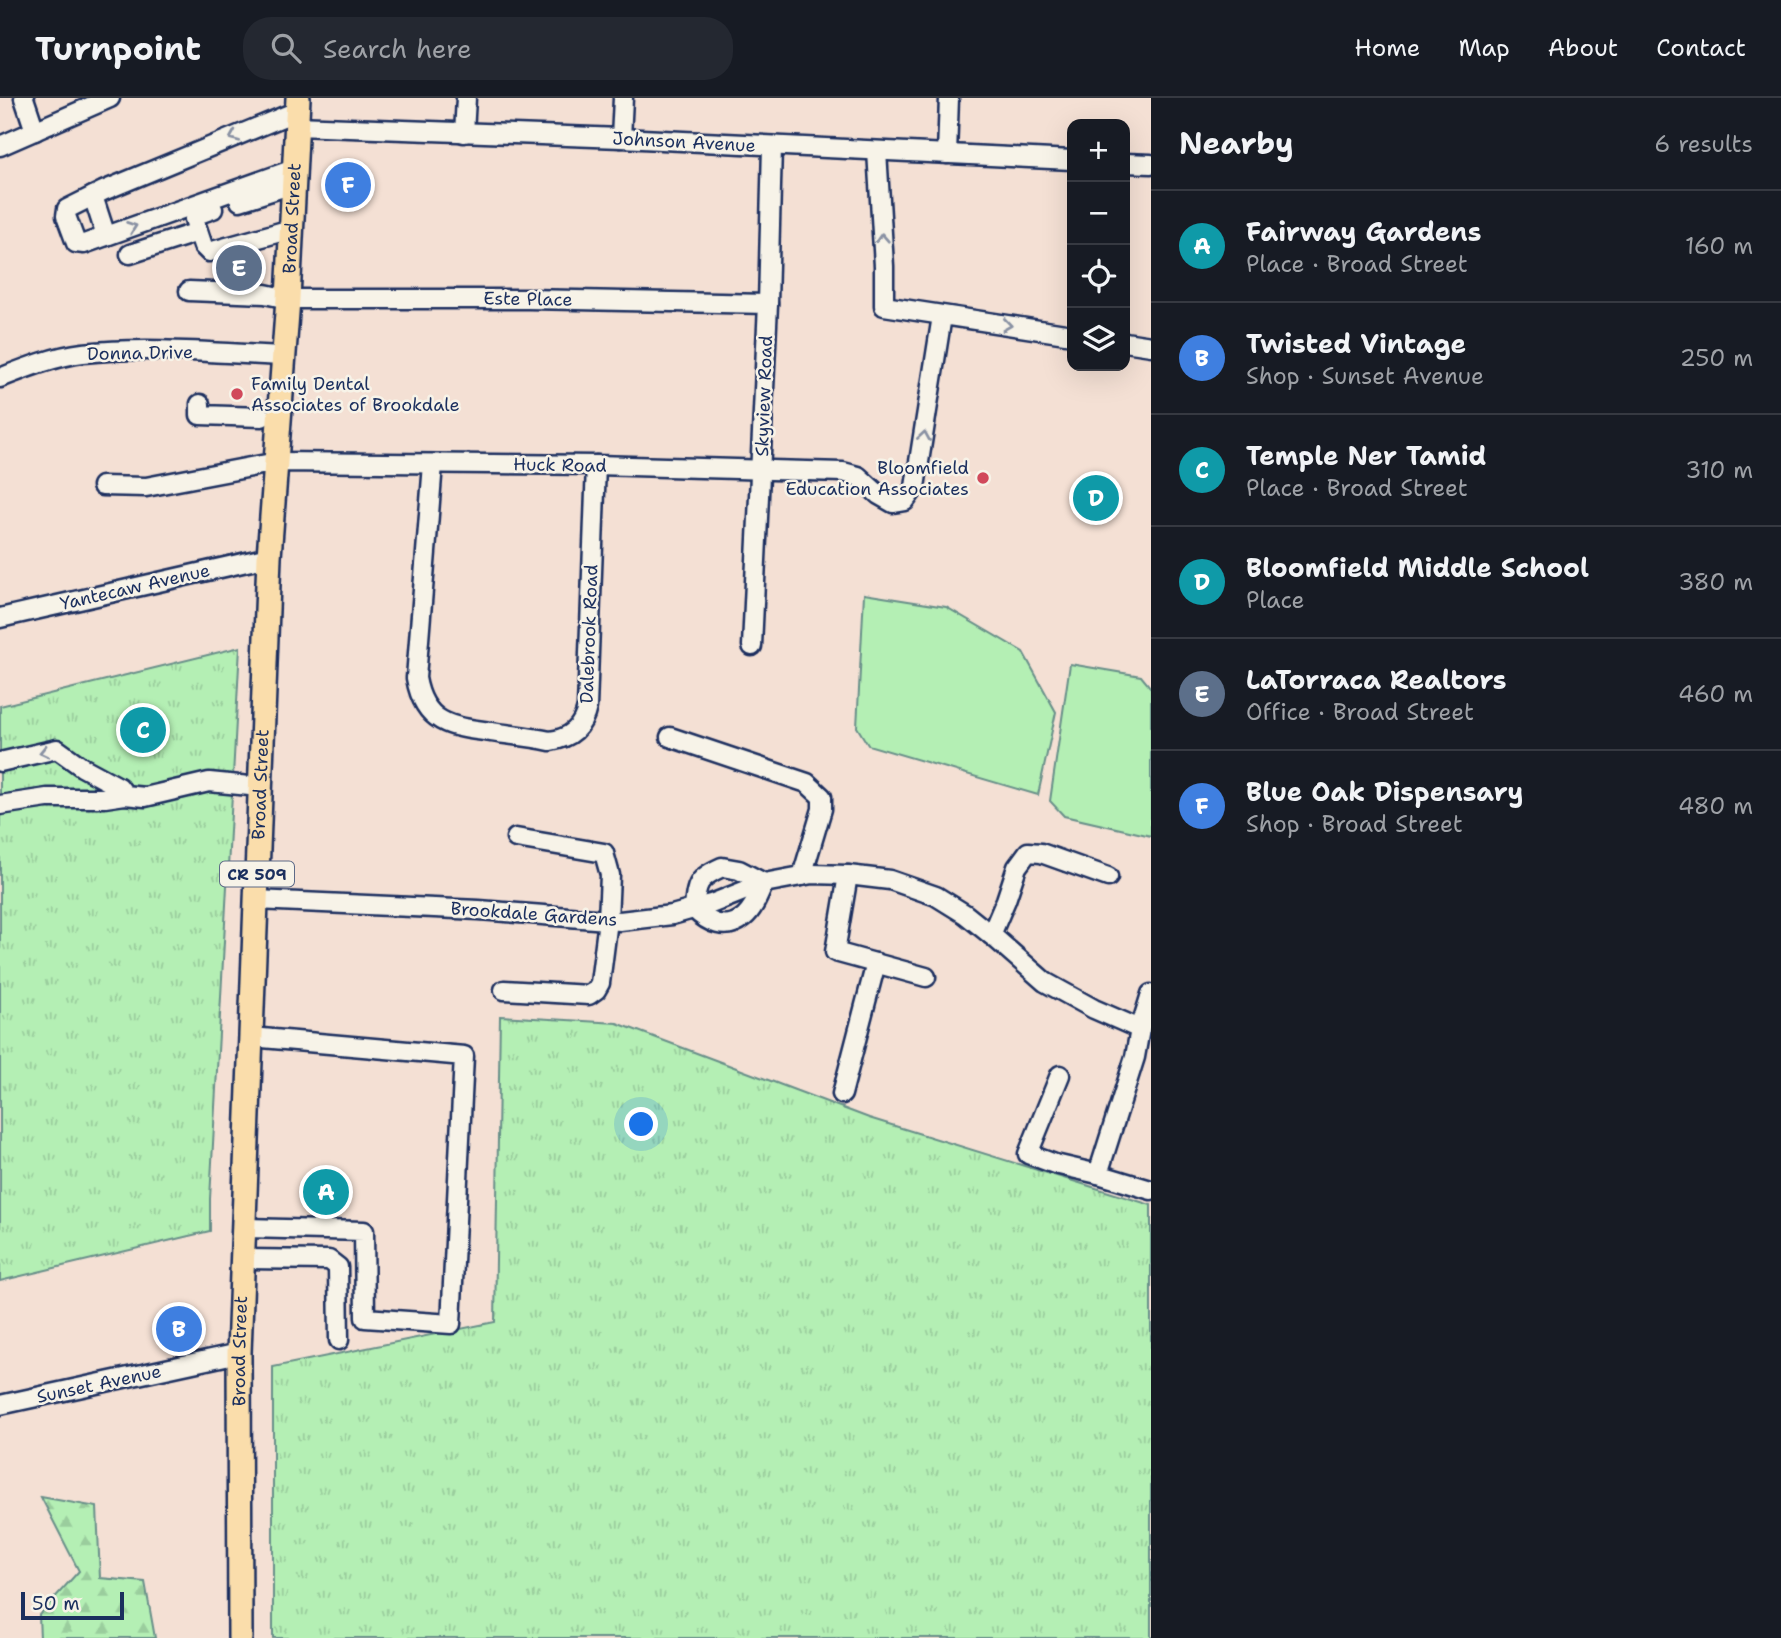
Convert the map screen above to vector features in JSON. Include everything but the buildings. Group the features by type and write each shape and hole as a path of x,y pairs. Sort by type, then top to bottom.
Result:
{"main road":[{"name":"Broad Street","path":"240,1638 239,1353 260,786 269,556 288,299 297,112"}],"street":[{"path":"24,98 35,131"},
{"path":"0,146 110,98"},
{"path":"464,133 466,98"},
{"path":"621,138 623,98"},
{"path":"947,154 948,98"},
{"path":"294,177 84,244 76,243 66,216 67,209 93,196 297,112"},
{"name":"Johnson Avenue","path":"297,112 464,133 1067,160"},
{"name":"Skyview Road","path":"752,646 768,304 772,146"},
{"path":"877,151 884,306 1067,334"},
{"path":"1130,163 1151,164"},
{"path":"291,229 209,251 203,246 194,219 196,215 294,177"},
{"path":"93,196 106,236"},
{"path":"130,254 198,232"},
{"name":"Este Place","path":"189,291 265,294 288,299 528,299 768,304"},
{"name":"Huck Road","path":"102,486 146,487 277,462 596,465 843,472 858,476 879,495 893,503 905,501 915,487 942,316"},
{"path":"1130,343 1151,346"},
{"name":"Donna Drive","path":"0,378 81,353 144,350 284,356"},
{"path":"200,404 200,415 262,416"},
{"name":"Dalebrook Road","path":"433,464 416,678 422,700 436,718 457,728 550,741 561,739 579,727 587,707 596,465"},
{"name":"Yantecaw Avenue","path":"0,618 269,556"},
{"path":"670,737 807,783 822,797 822,809 802,876"},
{"path":"0,762 57,749 82,767 119,787 125,795"},
{"path":"74,798 82,767"},
{"path":"0,805 47,798 125,795 145,797 209,782 260,786"},
{"path":"504,990 589,995 600,983 608,920 610,875 604,853 516,838"},
{"path":"991,935 1017,867 1028,852 1041,853 1108,877"},
{"path":"722,867 739,870 764,883 750,910 743,918 731,923 718,925 694,909 695,890 699,881 706,874 722,867"},
{"name":"Brookdale Gardens","path":"256,900 480,910 620,921 672,915 711,904 764,883 812,874 890,880 936,896 965,914 1045,982 1094,1009 1140,1029"},
{"path":"848,875 835,952 926,977"},
{"path":"842,1094 876,963"},
{"path":"1098,1174 1143,1054 1140,1029 1151,997"},
{"path":"244,1228 364,1231 365,1318 451,1324 464,1056 251,1037"},
{"path":"1060,1075 1028,1154 1151,1190"},
{"path":"243,1259 329,1260 338,1267 339,1340"},
{"name":"Sunset Avenue","path":"0,1405 239,1353"}],"green space":[{"path":"864,594 946,607 1023,652 1056,712 1038,795 868,745 857,727"},
{"path":"240,647 210,1231 0,1281 0,706"},
{"path":"1070,664 1141,676 1151,688 1151,836 1064,816 1050,801"},
{"path":"500,1016 617,1023 869,1118 1151,1205 1151,1638 273,1638 273,1367 495,1322"},
{"path":"41,1497 97,1507 100,1578 145,1582 155,1638 40,1638 39,1615 79,1571"}],"place":[{"name":"Blue Oak Dispensary","path":"348,185"},
{"name":"LaTorraca Realtors","path":"239,268"},
{"name":"Family Dental Associates of Brookdale","path":"237,394"},
{"name":"Bloomfield Education Associates","path":"983,478"},
{"name":"Bloomfield Middle School","path":"1096,498"},
{"name":"Temple Ner Tamid","path":"143,730"},
{"name":"Fairway Gardens","path":"326,1192"},
{"name":"Twisted Vintage","path":"179,1329"}]}
